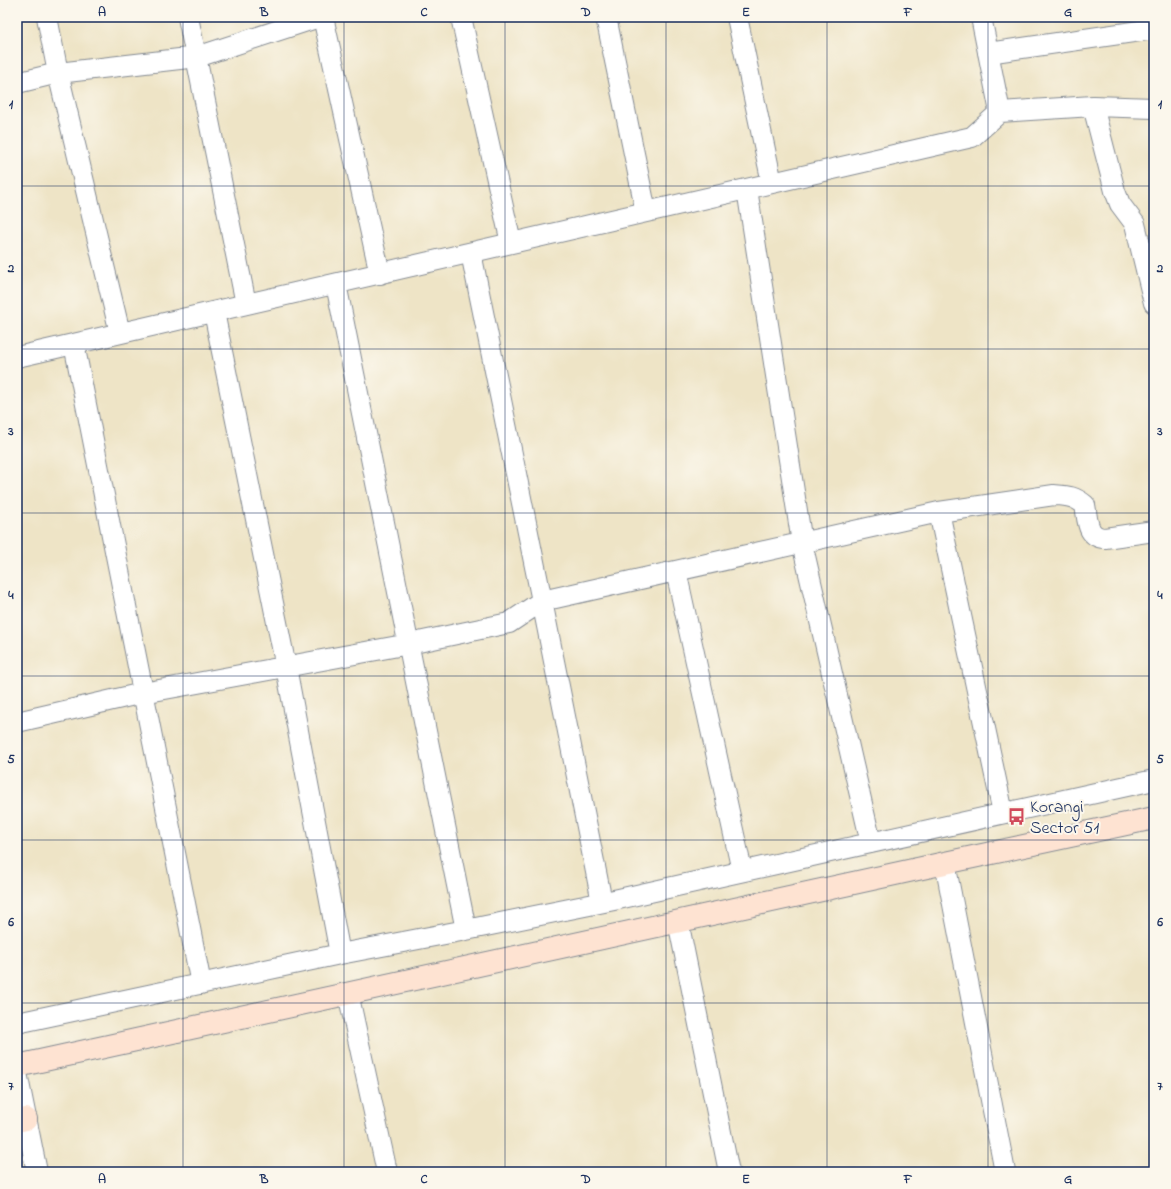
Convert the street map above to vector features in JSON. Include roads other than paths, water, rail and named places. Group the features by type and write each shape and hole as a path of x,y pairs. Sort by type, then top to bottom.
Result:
{"street":[{"path":"47,17 58,73 120,333"},
{"path":"188,17 246,304"},
{"path":"17,83 58,73 197,57 319,17"},
{"path":"324,17 380,274"},
{"path":"461,17 512,243"},
{"path":"606,17 646,212"},
{"path":"736,17 772,183"},
{"path":"981,17 1000,112"},
{"path":"988,53 1154,29"},
{"path":"1093,106 1115,191 1120,204 1135,224 1154,303"},
{"path":"17,357 972,137 1000,112 1093,106 1154,108"},
{"path":"746,189 802,543 871,843"},
{"path":"471,253 602,902"},
{"path":"336,284 466,930"},
{"path":"214,312 286,667 340,954"},
{"path":"74,344 201,984"},
{"path":"17,722 143,692 409,644 509,623 542,601 939,512 1054,495 1069,496 1077,499 1085,505 1089,530 1098,538 1154,531"},
{"path":"939,512 1003,813"},
{"path":"676,571 742,871"},
{"path":"17,1023 340,954 602,902 1154,780"},
{"path":"17,1066 1154,818"},
{"path":"944,863 1005,1172"},
{"path":"678,921 728,1172"},
{"path":"348,993 387,1172"},
{"path":"17,1073 22,1120 37,1172"}],"place":[{"name":"Korangi Sector 51","path":"1017,816"}]}
